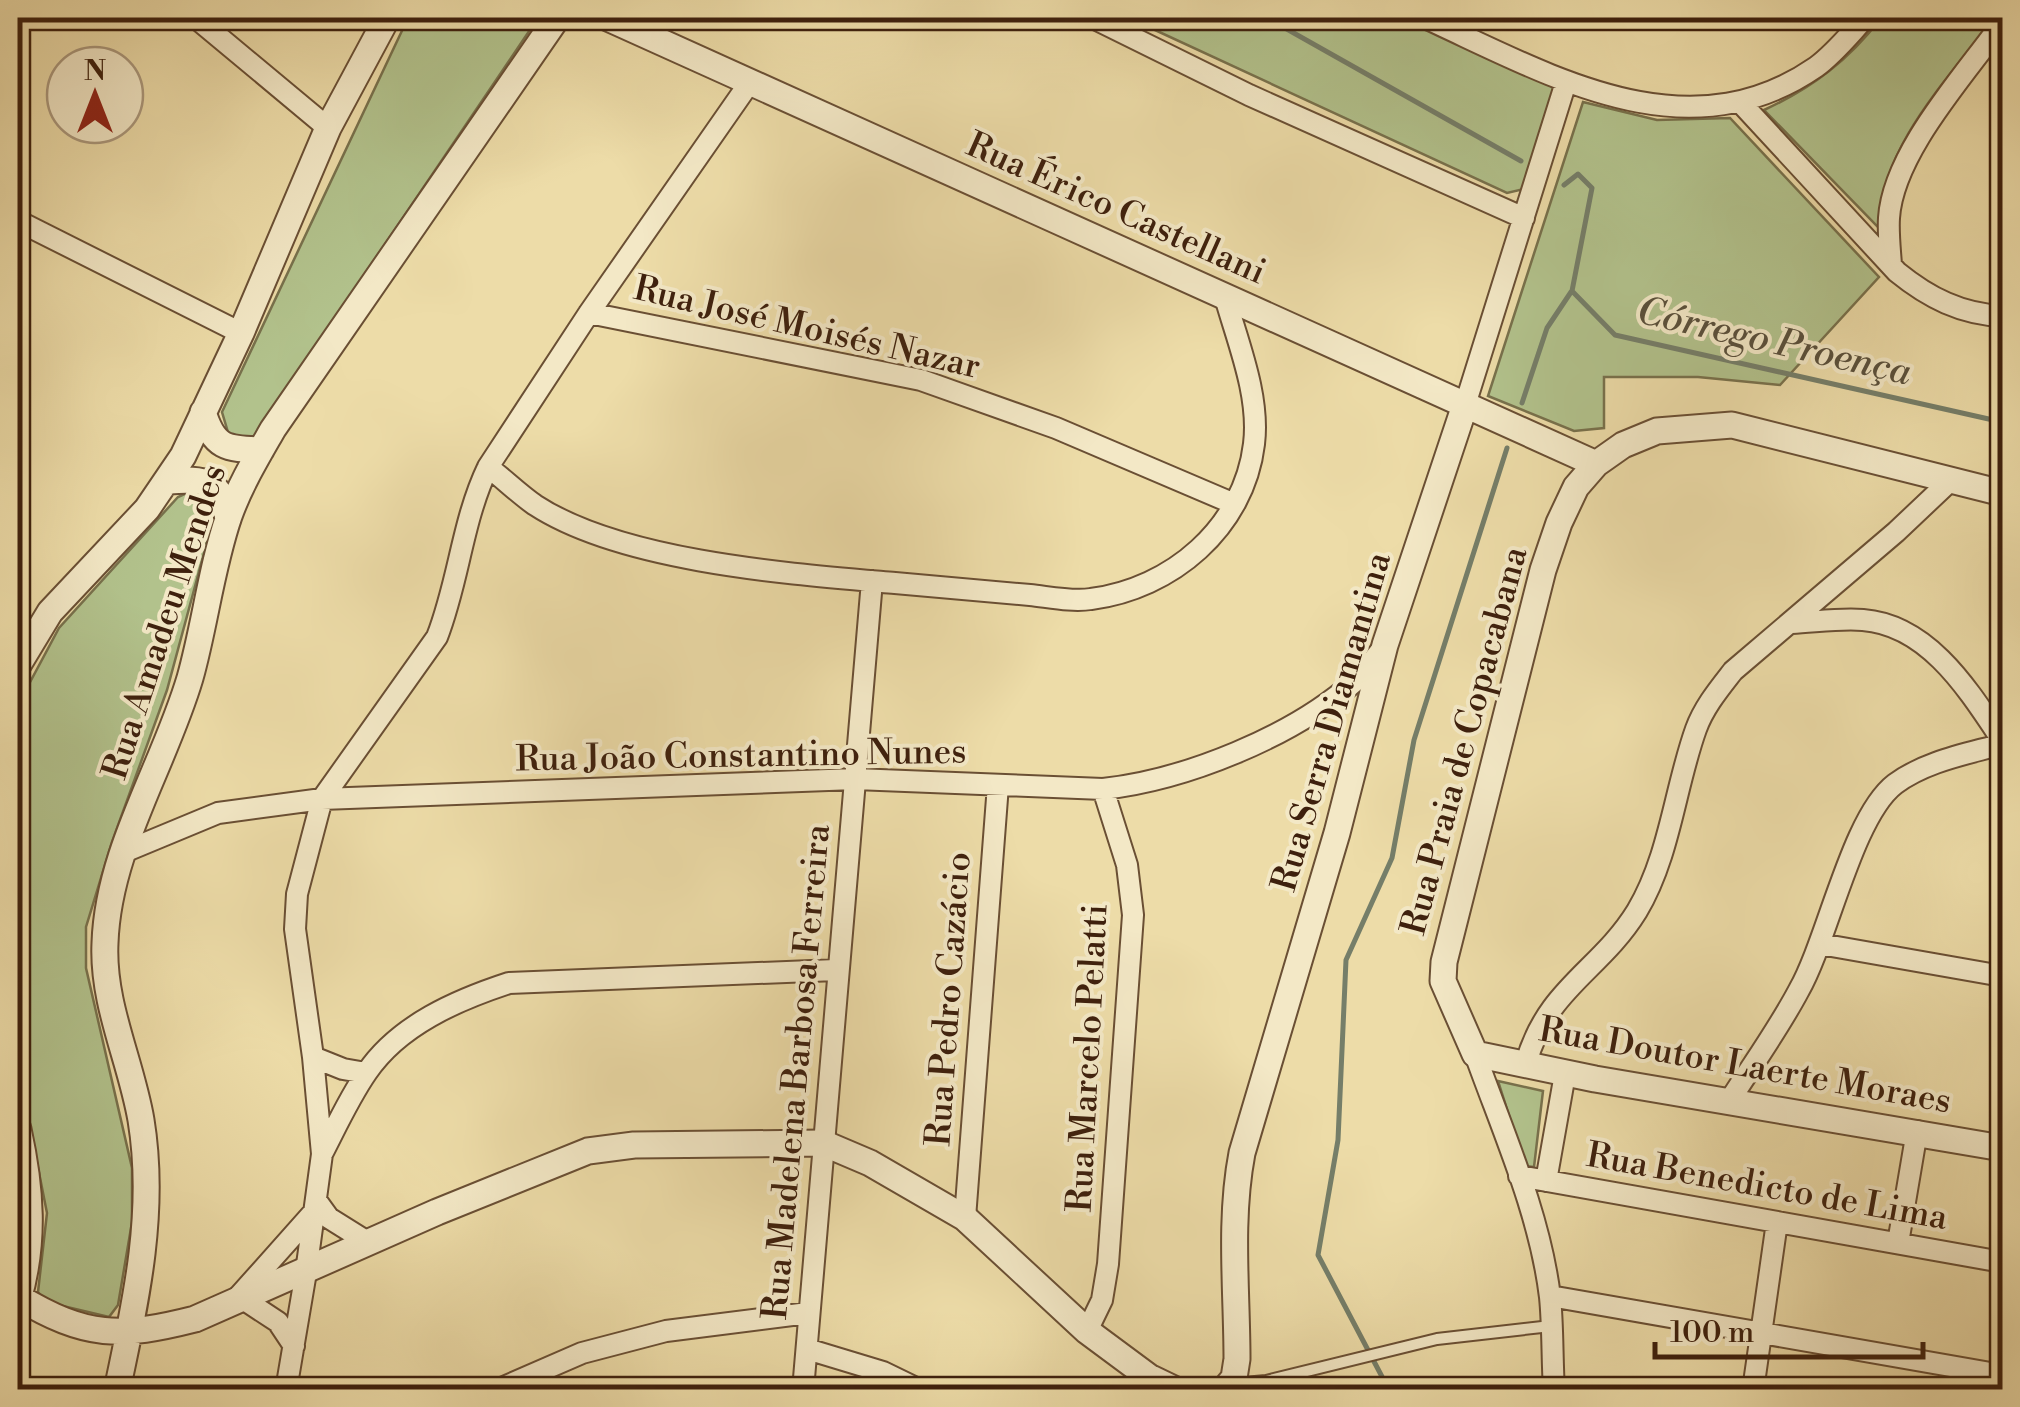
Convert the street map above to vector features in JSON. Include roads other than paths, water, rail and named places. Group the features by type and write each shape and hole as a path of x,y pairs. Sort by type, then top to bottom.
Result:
{"street":[{"path":"196,18 328,128"},
{"path":"18,665 50,612 169,481 241,333 328,128 387,18"},
{"name":"Rua Amadeu Mendes","path":"117,1390 146,1225 146,1156 106,977 105,942 112,893 124,852 190,678 228,519 261,450 556,18"},
{"name":"Rua Érico Castellani","path":"608,18 1596,464"},
{"path":"1093,18 1249,95 1524,218"},
{"path":"1425,18 1566,82 1651,105 1680,108 1740,102 1776,88 1817,66 1865,18"},
{"path":"1891,265 1889,216 1896,185 1914,145 2002,23"},
{"path":"286,1390 322,1154 295,929 297,894 322,798 437,637 476,494 488,467 589,313 750,82"},
{"name":"Rua Serra Diamantina","path":"1228,1387 1237,1360 1235,1234 1242,1154 1337,833 1386,646 1566,82"},
{"path":"1740,102 1891,265 1925,295 1969,313 2002,316"},
{"path":"18,221 241,333"},
{"path":"488,467 536,505 568,522 650,550 696,560 872,581 1088,600 1139,588 1171,572 1219,529 1247,473 1254,443 1252,402 1225,297"},
{"name":"Rua José Moisés Nazar","path":"589,313 921,380 1056,428 1232,503"},
{"path":"203,412 217,442 232,448 261,450"},
{"path":"1596,464 1623,445 1657,431 1732,425 2002,493"},
{"name":"Rua Praia de Copacabana","path":"1554,1390 1550,1296 1538,1240 1475,1054 1443,981 1444,962 1543,570 1576,487 1596,464"},
{"path":"169,481 199,480 216,488 228,519"},
{"path":"1526,1063 1534,1036 1560,996 1620,935 1638,908 1655,870 1698,725 1712,697 1733,671 1951,480"},
{"name":"Rua Madelena Barbosa Ferreira","path":"803,1390 872,581"},
{"path":"1730,1100 1800,989 1848,864 1892,786 1939,762 2002,742 1966,687 1910,634 1864,620 1792,623"},
{"name":"Rua João Constantino Nunes","path":"124,852 218,813 322,798 855,779 1103,789 1143,785 1196,768 1318,709 1356,680 1386,646"},
{"name":"Rua Pedro Cazácio","path":"964,1218 998,784"},
{"name":"Rua Marcelo Pelatti","path":"1087,1331 1102,1300 1108,1264 1133,915 1127,865 1103,789"},
{"path":"1820,944 2002,976"},
{"path":"322,1154 366,1073 405,1033 474,994 509,983 836,970"},
{"name":"Rua Doutor Laerte Moraes","path":"1475,1054 1566,1074 2002,1148"},
{"path":"313,1057 366,1073"},
{"path":"1546,1181 1566,1074"},
{"path":"18,1129 30,1185 31,1226 18,1298 71,1324 129,1334 195,1319 453,1205 588,1152 634,1144 823,1144 870,1163 964,1218 1087,1331 1149,1377 1176,1390"},
{"path":"1898,1244 1916,1131"},
{"name":"Rua Benedicto de Lima","path":"1519,1176 2002,1262"},
{"path":"237,1301 315,1206"},
{"path":"315,1206 369,1243"},
{"path":"1753,1390 1777,1222"},
{"path":"1550,1296 2002,1376"},
{"path":"237,1301 278,1322 294,1346"},
{"path":"498,1390 582,1353 666,1331 808,1314"},
{"path":"807,1349 883,1372 920,1390"}],"lane":[{"path":"1228,1387 1266,1382 1437,1339 1551,1326"}],"waterway":[{"path":"1267,18 1521,161"},
{"name":"Córrego Proença","path":"1564,185 1578,174 1592,188 1572,291 1615,335 2002,422"},
{"path":"1522,403 1547,328 1571,292"},
{"path":"1389,1390 1318,1255 1338,1140 1346,960 1392,858 1414,740 1507,448"}]}
